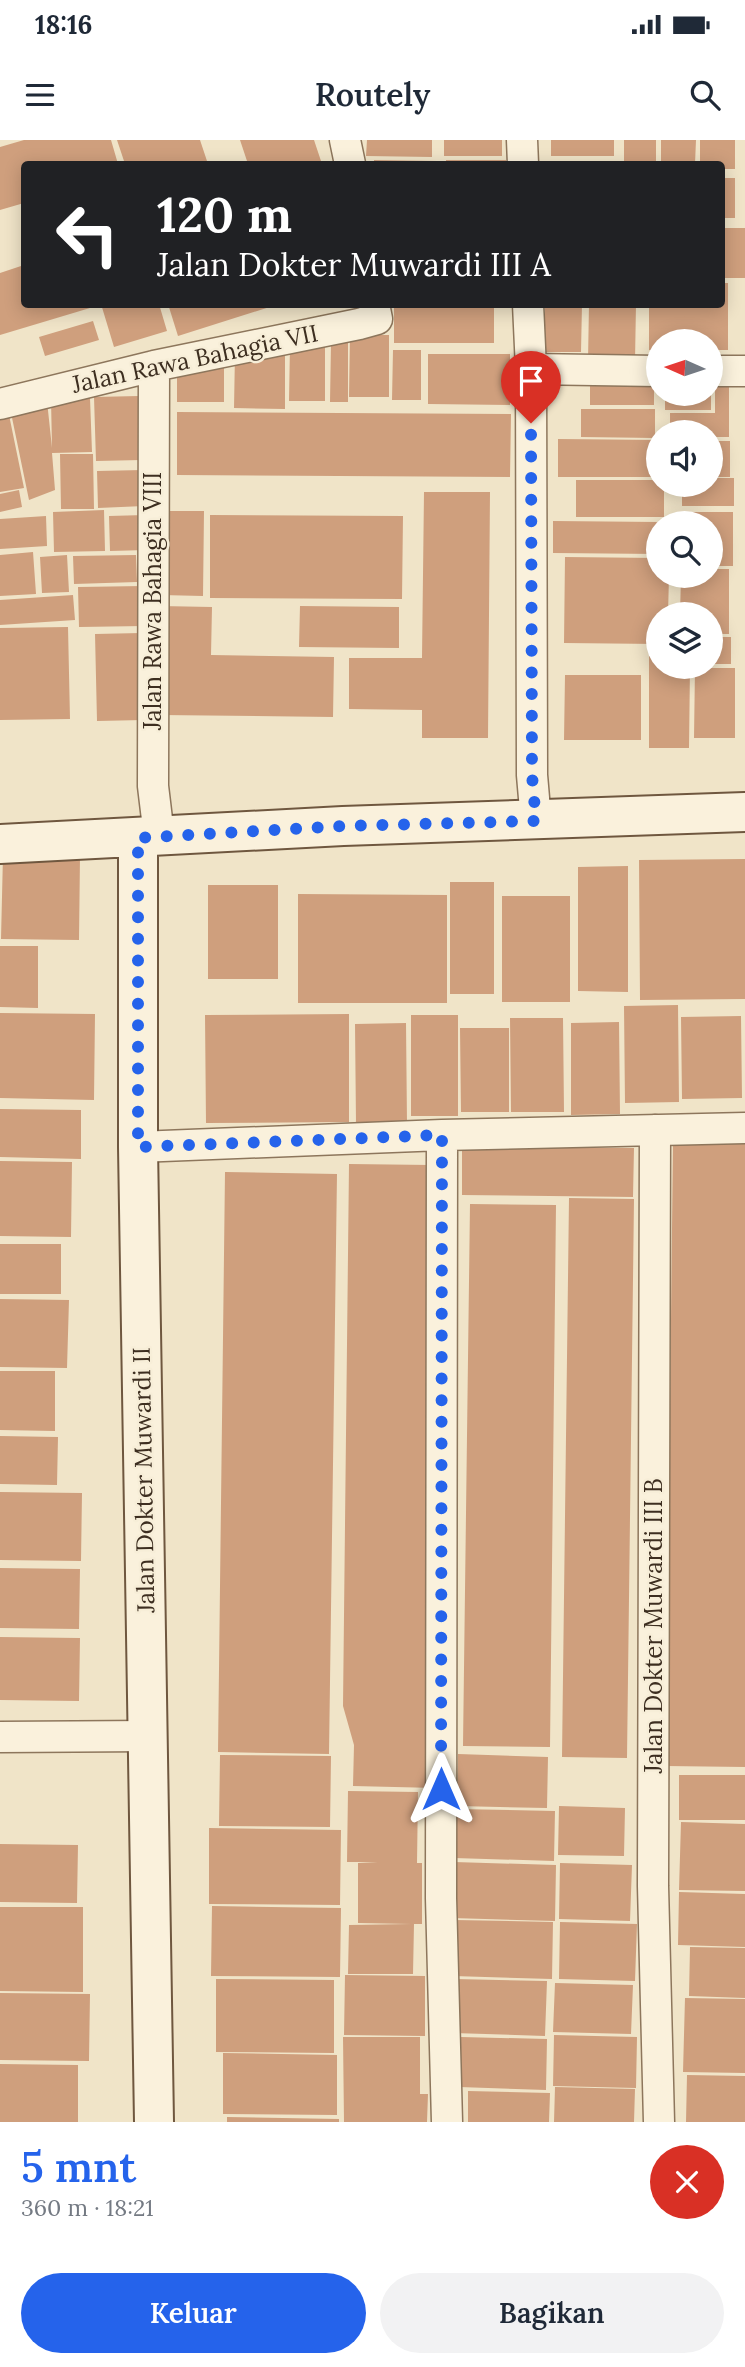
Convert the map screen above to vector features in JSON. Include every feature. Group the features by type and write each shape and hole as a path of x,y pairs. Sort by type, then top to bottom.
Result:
{"street":[{"path":"345,140 349,161"},
{"path":"522,140 523,161"},
{"name":"Jalan Rawa Bahagia VII","path":"0,404 154,366 359,324 377,318 375,308"},
{"path":"528,308 531,369 532,775 536,821"},
{"name":"Jalan Rawa Bahagia VIII","path":"148,837 153,786 154,366"},
{"path":"531,369 646,371"},
{"path":"723,371 745,371"},
{"path":"0,844 343,826 745,812"},
{"name":"Jalan Dokter Muwardi II","path":"148,837 138,1147 154,2122"},
{"path":"138,1147 442,1135 745,1128"},
{"name":"Jalan Dokter Muwardi III B","path":"655,1130 653,1886 659,2122"},
{"path":"442,1135 441,1898 447,2122"},
{"path":"0,1737 149,1736"}],"building":[{"path":"24,140 111,140 117,161 21,161 21,204 0,210 0,147"},
{"path":"117,140 200,140 207,161 124,161"},
{"path":"240,140 314,140 321,161 247,161"},
{"path":"367,140 432,140 432,157 366,156"},
{"path":"444,140 502,140 502,156 444,156"},
{"path":"551,140 614,140 614,156 551,156"},
{"path":"624,140 656,140 656,161 624,161"},
{"path":"661,140 696,140 695,161 661,161"},
{"path":"700,140 735,140 735,169 725,169 725,161 700,161"},
{"path":"374,160 437,161 374,161"},
{"path":"446,160 506,160 506,161"},
{"path":"725,178 735,178 735,218 725,218"},
{"path":"725,228 745,228 745,278 725,278"},
{"path":"21,266 21,308 90,308 0,335 0,273"},
{"path":"725,283 728,283 728,350 723,350 723,329 649,329 649,308 725,308"},
{"path":"102,308 160,308 167,331 114,347"},
{"path":"169,308 267,308 178,336"},
{"path":"394,308 494,308 494,343 394,343"},
{"path":"545,308 582,308 581,352 545,352"},
{"path":"589,308 636,308 635,361 588,361"},
{"path":"93,321 99,340 45,356 39,337"},
{"path":"350,335 389,335 389,397 349,397"},
{"path":"331,343 348,343 348,402 330,402"},
{"path":"290,346 325,346 325,401 289,401"},
{"path":"393,350 421,350 421,400 392,400"},
{"path":"235,353 285,353 285,409 234,408"},
{"path":"428,354 510,354 510,405 428,404"},
{"path":"177,364 224,364 224,402 177,402"},
{"path":"590,373 646,374 646,405 590,405"},
{"path":"723,376 729,376 729,437 723,437 723,420 670,420 670,413 715,413 715,406 723,406"},
{"path":"139,396 141,460 96,461 94,397"},
{"path":"90,398 92,452 52,453 55,490 29,500 10,408 47,401 52,448 51,399"},
{"path":"665,406 711,406 711,410 665,410"},
{"path":"581,409 655,409 655,420 646,420 646,438 581,437"},
{"path":"8,410 24,488 0,492 0,412"},
{"path":"177,412 511,414 510,477 177,475"},
{"path":"558,439 646,440 646,477 558,477"},
{"path":"723,441 730,441 730,477 723,477"},
{"path":"60,454 93,454 94,509 61,509"},
{"path":"143,470 144,506 98,508 97,471"},
{"path":"723,478 734,478 734,506 682,506 682,497 723,497"},
{"path":"576,480 646,480 646,497 664,497 664,511 646,511 646,517 576,517"},
{"path":"19,490 22,507 0,512 0,494"},
{"path":"424,492 490,492 488,738 422,738 422,710 349,709 349,658 422,658"},
{"path":"104,510 105,551 54,552 53,512"},
{"path":"162,511 204,511 203,596 161,595"},
{"path":"723,512 733,512 733,566 723,566"},
{"path":"145,515 146,550 110,551 109,516"},
{"path":"210,515 403,516 402,599 210,598"},
{"path":"46,516 47,546 0,549 0,519"},
{"path":"553,521 646,522 646,554 553,553"},
{"path":"33,552 36,594 0,596 0,555"},
{"path":"67,555 69,592 42,593 40,557"},
{"path":"136,555 137,582 74,584 73,556"},
{"path":"565,557 646,558 646,588 669,588 668,602 646,602 646,644 564,643"},
{"path":"723,569 729,569 729,634 723,634 723,602 680,602 681,588 723,588"},
{"path":"143,586 144,626 79,627 78,587"},
{"path":"73,595 75,620 0,625 0,600"},
{"path":"160,606 212,607 211,655 334,657 333,717 160,715"},
{"path":"300,606 399,607 399,648 299,647"},
{"path":"68,627 70,719 0,720 0,628"},
{"path":"141,633 143,720 97,721 95,634"},
{"path":"723,637 731,637 731,664 723,664"},
{"path":"723,668 735,668 735,738 694,738 695,679 723,679"},
{"path":"565,675 641,675 641,740 564,740"},
{"path":"649,679 690,679 689,748 649,748"},
{"path":"3,855 80,856 79,940 1,939"},
{"path":"745,859 745,999 640,1000 639,860"},
{"path":"628,866 628,992 578,991 578,867"},
{"path":"450,882 494,882 494,994 450,994"},
{"path":"208,885 278,885 278,979 208,979"},
{"path":"298,894 447,895 447,1003 298,1003"},
{"path":"502,896 570,896 570,1002 502,1002"},
{"path":"0,946 38,946 38,1008 0,1007"},
{"path":"678,1005 679,1102 625,1103 624,1006"},
{"path":"0,1013 95,1014 94,1100 0,1098"},
{"path":"349,1014 349,1122 206,1123 205,1015"},
{"path":"411,1015 458,1015 458,1116 411,1116"},
{"path":"741,1016 742,1098 682,1099 681,1017"},
{"path":"510,1018 563,1018 564,1112 511,1112"},
{"path":"619,1022 620,1114 571,1115 571,1023"},
{"path":"406,1023 407,1124 356,1124 355,1024"},
{"path":"460,1028 509,1028 509,1112 461,1112"},
{"path":"0,1109 81,1110 81,1159 0,1157"},
{"path":"673,1140 745,1141 745,1767 666,1766"},
{"path":"462,1146 634,1148 633,1197 462,1195"},
{"path":"0,1161 72,1162 71,1237 0,1236"},
{"path":"349,1164 431,1165 425,1707 436,1746 436,1788 353,1786 354,1745 343,1706"},
{"path":"225,1172 337,1174 329,1754 218,1752"},
{"path":"569,1198 634,1199 627,1758 562,1757"},
{"path":"470,1204 556,1205 550,1747 463,1746"},
{"path":"0,1244 61,1244 61,1294 0,1294"},
{"path":"0,1299 69,1300 67,1368 0,1367"},
{"path":"0,1371 55,1371 55,1431 0,1430"},
{"path":"0,1436 58,1437 57,1485 0,1484"},
{"path":"0,1492 82,1493 81,1561 0,1560"},
{"path":"0,1568 80,1569 79,1629 0,1628"},
{"path":"0,1637 80,1638 79,1701 0,1700"},
{"path":"458,1754 548,1757 547,1808 457,1806"},
{"path":"220,1755 331,1756 330,1827 219,1826"},
{"path":"679,1775 745,1775 745,1820 679,1820"},
{"path":"348,1791 418,1792 417,1863 422,1863 422,1924 414,1924 413,1974 348,1974 349,1925 411,1924 358,1923 358,1863 378,1862 347,1862"},
{"path":"559,1806 625,1808 624,1856 558,1855"},
{"path":"456,1809 555,1811 554,1861 454,1858"},
{"path":"681,1822 745,1824 745,1891 679,1890"},
{"path":"209,1828 341,1830 340,1905 209,1904"},
{"path":"0,1844 78,1845 77,1903 0,1902"},
{"path":"454,1862 556,1865 555,1921 452,1918"},
{"path":"560,1863 632,1865 630,1921 559,1919"},
{"path":"679,1892 745,1894 745,1947 678,1945"},
{"path":"212,1906 341,1908 340,1977 211,1976"},
{"path":"0,1907 83,1907 83,1992 0,1991"},
{"path":"455,1920 553,1922 552,1979 453,1976"},
{"path":"560,1922 637,1924 635,1981 559,1979"},
{"path":"690,1947 745,1948 745,1998 689,1996"},
{"path":"345,1975 425,1976 425,2036 344,2035"},
{"path":"216,1979 334,1980 334,2053 216,2052"},
{"path":"454,1979 547,1981 545,2036 453,2033"},
{"path":"555,1983 633,1985 631,2034 553,2032"},
{"path":"0,1993 90,1994 89,2061 0,2060"},
{"path":"685,1998 745,1999 745,2073 683,2072"},
{"path":"554,2035 637,2037 636,2088 553,2086"},
{"path":"343,2037 420,2037 420,2094 428,2094 427,2122 344,2122"},
{"path":"461,2037 547,2039 546,2090 459,2087"},
{"path":"223,2053 337,2055 337,2115 223,2114"},
{"path":"0,2064 78,2065 78,2122 0,2122"},
{"path":"687,2075 745,2076 745,2122 686,2122"},
{"path":"555,2087 635,2089 634,2122 554,2122"},
{"path":"468,2091 550,2093 549,2122 468,2122"},
{"path":"227,2117 339,2119 339,2122 227,2122"}],"route":[{"path":"441,1789 442,1135 138,1147 138,838 343,826 536,821 532,775 531,423"}]}
